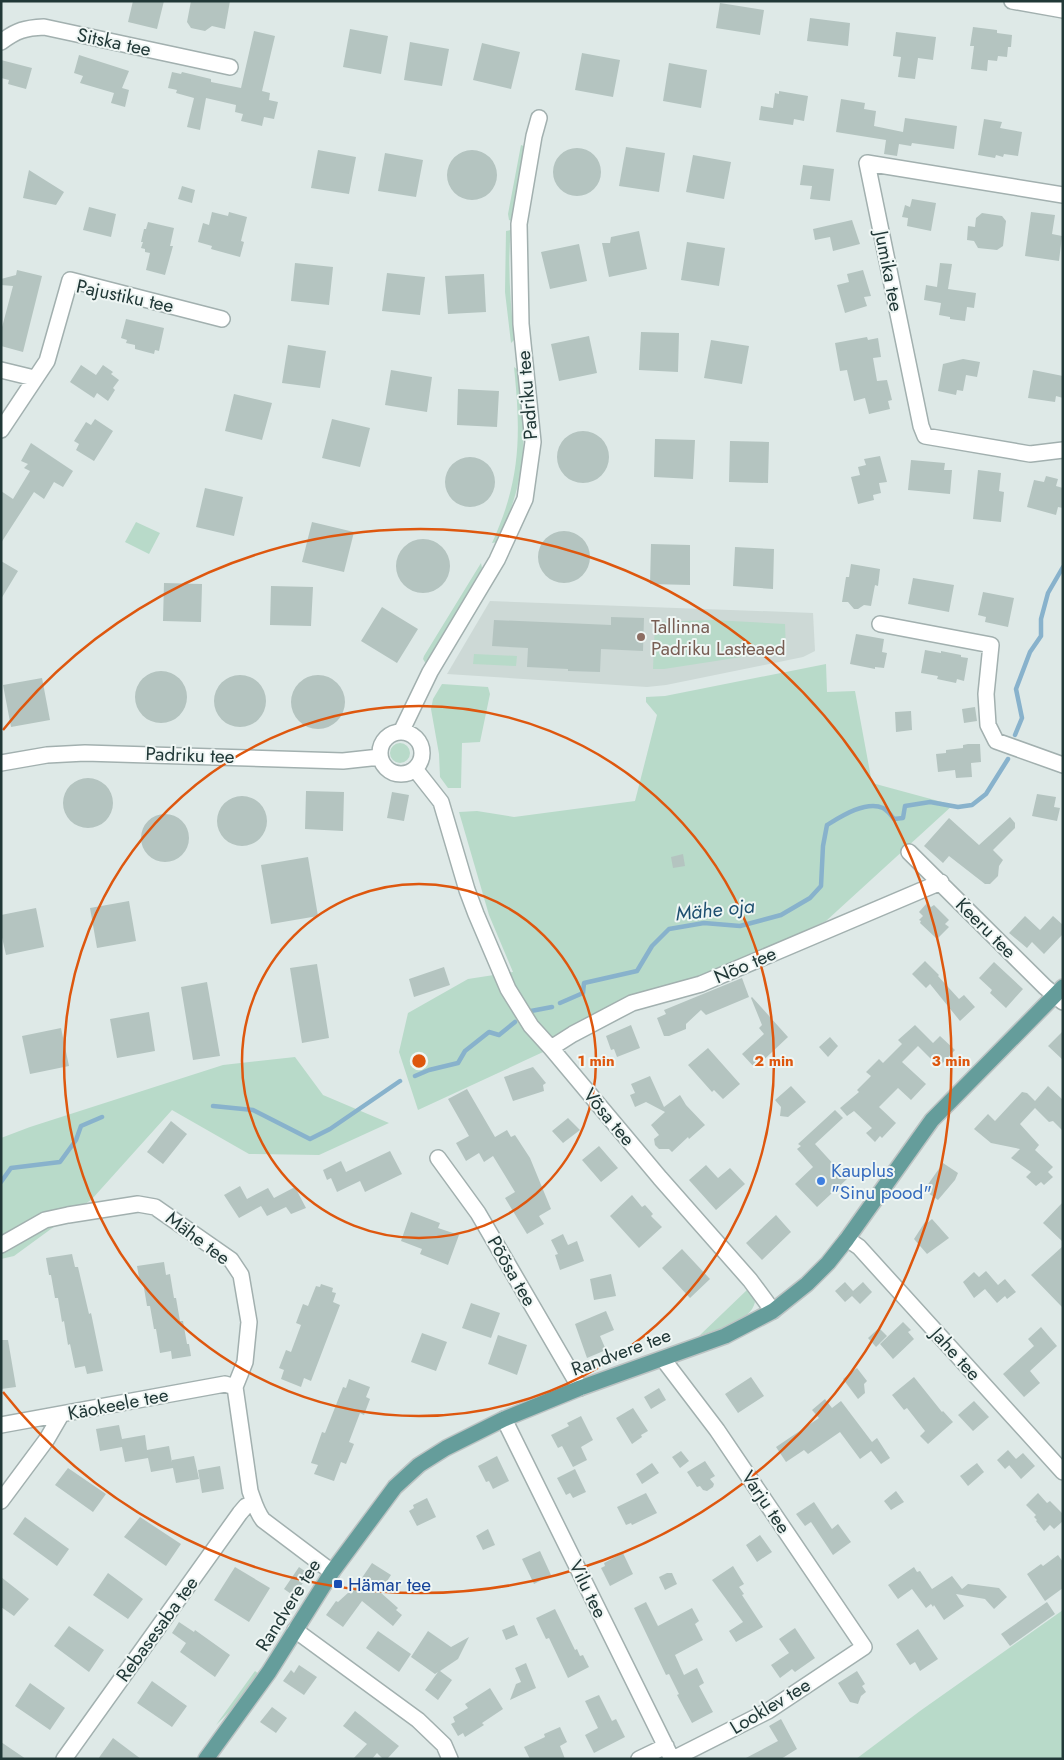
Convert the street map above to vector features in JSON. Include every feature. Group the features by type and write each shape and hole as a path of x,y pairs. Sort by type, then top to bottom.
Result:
{"main road":[{"name":"Randvere tee","path":"206,1759 269,1672 332,1572 394,1487 419,1465 446,1448 504,1419 580,1388 725,1336 773,1311 807,1284 828,1263 932,1120 1060,995"}],"street":[{"path":"1012,1 1063,10"},
{"name":"Sitska tee","path":"1,42 13,33 27,28 44,27 230,67"},
{"name":"Padriku tee","path":"401,732 430,672 497,560 525,499 533,442 521,324 519,224 534,136 539,118"},
{"name":"Jumika tee","path":"1063,195 867,163 921,426 925,436 1030,454 1063,450"},
{"name":"Pajustiku tee","path":"1,430 47,361 70,280 222,319"},
{"path":"1,370 34,378"},
{"path":"880,624 991,644 986,694 988,725 996,741 1063,765"},
{"path":"401,732 413,736 421,745 422,758 415,768 405,774 393,773 384,766 380,757 382,742 394,733 401,732"},
{"name":"Padriku tee","path":"1,763 47,755 85,753 342,761 380,757"},
{"name":"Võsa tee","path":"415,768 441,802 467,890 508,989 531,1026 660,1178 750,1280 773,1311"},
{"name":"Keeru tee","path":"909,852 1045,987 1060,995"},
{"name":"Nõo tee","path":"551,1048 572,1034 632,1003 701,984 941,882"},
{"name":"Põõsa tee","path":"438,1158 478,1213 580,1388"},
{"name":"Mähe tee","path":"1,1245 45,1220 52,1218 138,1204 155,1207 231,1260 241,1276 249,1322 245,1362 235,1387"},
{"name":"Jahe tee","path":"847,1239 859,1248 1063,1472"},
{"name":"Varju tee","path":"663,1359 717,1430 864,1647"},
{"name":"Käokeele tee","path":"1,1425 224,1384 235,1387"},
{"path":"235,1387 250,1491 258,1513 263,1520 332,1572"},
{"path":"1,1502 47,1439 62,1414"},
{"name":"Vilu tee","path":"504,1419 670,1755"},
{"name":"Rebasesaba tee","path":"64,1759 240,1513 246,1506 254,1504"},
{"path":"295,1630 418,1720 444,1745 450,1759"},
{"name":"Looklev tee","path":"639,1759 670,1755 768,1711 864,1647"}],"shaded area":[{"name":"Tallinna Padriku Lasteaed","path":"490,601 813,613 815,651 803,657 666,685 647,687 447,674"}],"green space":[{"path":"521,145 526,147 512,221 509,220 508,214"},
{"path":"511,230 509,272 514,340 511,343 505,292 506,231"},
{"path":"514,367 518,370 523,455 520,477 510,511 498,542 492,543 502,520 514,477 518,414"},
{"path":"136,522 160,533 149,554 125,542"},
{"path":"481,563 482,568 426,664 423,659 424,656"},
{"path":"713,620 785,624 786,650 664,669 653,669 655,622"},
{"path":"474,654 517,656 516,666 473,664"},
{"path":"826,664 827,692 855,691 872,783 953,805 826,921 418,1110 399,1052 408,1013 468,979 513,972 489,915 459,812 477,811 514,817 635,801 657,715 646,702 646,697 665,696"},
{"path":"442,684 488,687 490,694 480,742 462,743 461,788 448,788 440,777 439,754 431,709 433,699"},
{"path":"396,743 404,743 410,749 410,757 404,763 396,763 390,757 390,749"},
{"path":"295,1057 323,1095 389,1123 319,1155 249,1154 172,1110 92,1199 14,1256 1,1259 1,1138 223,1065"},
{"path":"748,1289 755,1302 747,1315 723,1328 699,1336"},
{"path":"1063,1610 1063,1759 856,1759 920,1711"},
{"path":"255,1671 259,1674 240,1701 216,1725"}],"building":[{"path":"133,1 164,1 157,29 128,22"},
{"path":"191,1 230,1 225,29 212,26 205,31 191,28 187,22"},
{"path":"720,3 764,10 760,35 716,28"},
{"path":"810,18 850,23 848,46 807,41"},
{"path":"973,27 997,30 997,33 1012,35 1011,47 1008,47 1007,57 998,56 997,61 988,60 987,71 971,69 974,46 970,46"},
{"path":"350,29 388,36 381,74 343,67"},
{"path":"254,31 275,36 262,91 270,93 269,100 278,102 274,119 264,117 262,126 241,121 243,114 235,112 236,105 206,98 200,130 187,127 194,98 176,93 177,90 168,88 172,72 181,74 182,72 211,79 211,82 241,88"},
{"path":"896,32 936,37 933,60 918,58 915,79 898,77 901,57 893,56"},
{"path":"410,42 449,49 442,86 404,80"},
{"path":"482,43 520,52 511,89 473,80"},
{"path":"582,53 620,60 613,97 575,90"},
{"path":"79,55 129,71 122,88 129,90 125,107 111,103 114,93 80,83 83,76 74,73"},
{"path":"1,60 32,68 26,89 8,84 9,80 1,78"},
{"path":"669,63 707,70 701,108 663,101"},
{"path":"779,91 808,96 804,121 794,119 793,125 759,120 761,106 773,108 775,93 779,94"},
{"path":"841,99 865,103 864,109 876,111 874,126 903,132 905,118 957,126 954,149 912,143 911,146 899,144 897,156 884,154 886,140 836,132"},
{"path":"984,119 1002,122 1000,128 1022,132 1018,156 1004,154 1003,157 996,155 995,158 978,155"},
{"path":"626,147 665,153 659,192 619,186"},
{"path":"572,148 582,148 594,155 601,167 601,177 594,189 582,196 572,196 564,192 557,185 553,177 553,167 557,159 564,152"},
{"path":"318,150 356,157 349,194 311,188"},
{"path":"472,150 482,152 490,157 495,165 497,175 495,185 490,193 482,198 472,200 462,198 454,193 449,185 447,175 449,165 454,157 462,152"},
{"path":"385,153 423,160 416,197 378,191"},
{"path":"693,155 731,162 724,199 686,192"},
{"path":"803,165 834,169 830,201 810,199 812,186 800,185"},
{"path":"29,170 64,192 56,205 23,198"},
{"path":"182,186 195,190 192,203 178,199"},
{"path":"912,199 936,203 931,231 907,226 908,218 902,217 905,205 910,207"},
{"path":"89,207 116,214 111,237 83,230"},
{"path":"212,212 228,216 229,212 247,217 241,241 244,242 240,257 211,249 212,246 198,242 203,223 209,225"},
{"path":"1031,212 1055,215 1052,234 1062,236 1059,261 1025,256"},
{"path":"982,213 1002,216 1006,221 1003,246 997,250 978,248 974,241 967,240 968,226 975,227 976,218"},
{"path":"852,220 860,244 833,251 830,237 815,240 813,229"},
{"path":"148,222 174,228 170,246 173,246 165,275 146,270 150,253 145,252 145,249 141,248 143,242 141,242"},
{"path":"639,231 647,269 609,277 602,243 610,243 611,237"},
{"path":"687,242 725,248 719,286 681,280"},
{"path":"579,244 587,281 550,289 541,252"},
{"path":"295,263 333,267 329,305 291,301"},
{"path":"940,263 952,264 948,289 976,293 974,308 967,307 965,321 939,315 941,303 924,300 926,285 937,287"},
{"path":"17,270 42,276 23,352 1,346 1,331 13,286 1,285 1,279 16,275"},
{"path":"863,270 871,296 864,297 867,306 845,313 837,285 849,282 847,274"},
{"path":"387,273 425,277 420,315 382,311"},
{"path":"484,274 486,312 448,314 445,276"},
{"path":"126,319 164,328 159,351 155,350 154,354 135,349 135,345 126,343 127,340 121,338"},
{"path":"641,332 679,333 678,372 639,370"},
{"path":"589,336 597,373 559,381 551,344"},
{"path":"867,337 868,340 878,338 881,357 873,358 877,381 887,380 892,400 888,401 890,409 869,414 865,398 854,401 847,370 840,371 835,343"},
{"path":"711,340 749,346 742,384 704,378"},
{"path":"288,345 326,351 320,388 282,383"},
{"path":"963,359 980,362 977,377 966,375 963,391 957,390 956,395 938,391 943,364"},
{"path":"81,365 96,375 103,365 113,372 111,374 119,380 113,388 115,390 108,401 97,393 94,398 70,382"},
{"path":"391,370 432,377 427,412 385,405"},
{"path":"1033,370 1063,376 1063,398 1056,396 1055,402 1028,398"},
{"path":"458,389 499,391 497,427 457,425"},
{"path":"234,394 272,403 262,440 225,431"},
{"path":"95,419 113,431 94,461 76,450 79,444 74,441 86,422 91,425"},
{"path":"332,419 370,428 360,467 322,458"},
{"path":"583,431 593,433 601,439 607,447 609,457 607,467 601,475 593,481 583,483 573,481 565,475 559,467 557,457 559,447 565,439 573,433"},
{"path":"655,439 695,440 693,479 654,477"},
{"path":"730,441 769,442 768,483 729,482"},
{"path":"31,443 73,471 63,487 54,482 44,499 34,492 1,543 1,491 13,499 30,471 24,468 28,464 21,461"},
{"path":"880,456 887,482 879,483 881,493 873,495 874,500 858,504 851,477 860,475 858,467 866,465 864,459"},
{"path":"465,457 475,457 488,464 495,477 495,487 488,500 475,507 465,507 456,503 449,496 445,487 445,477 449,468 456,461"},
{"path":"911,460 945,463 944,470 952,470 950,494 908,490"},
{"path":"978,470 1001,473 999,491 1004,492 1001,522 973,519"},
{"path":"1046,476 1058,479 1056,486 1063,488 1063,508 1058,507 1056,515 1027,507 1034,480 1044,482"},
{"path":"205,488 243,497 234,536 196,527"},
{"path":"312,522 354,532 344,572 302,562"},
{"path":"564,531 574,533 582,539 588,547 590,557 588,567 582,575 574,581 564,583 554,581 546,575 540,567 538,557 540,547 546,539 554,533"},
{"path":"423,539 433,541 442,547 448,556 450,566 448,576 442,585 433,591 423,593 413,591 404,585 398,576 396,566 398,556 404,547 413,541"},
{"path":"651,544 690,545 690,585 650,584"},
{"path":"735,547 774,549 773,589 733,586"},
{"path":"1,561 18,571 1,599"},
{"path":"851,564 880,569 878,586 875,585 871,606 864,605 854,609 848,602 842,602 846,577 849,577"},
{"path":"913,578 954,585 949,612 908,604"},
{"path":"164,583 202,584 201,622 163,621"},
{"path":"271,586 313,587 311,626 270,625"},
{"path":"983,592 1014,598 1008,627 985,622 986,617 978,615"},
{"path":"382,607 418,629 397,663 361,641"},
{"path":"611,617 644,618 643,651 601,649 600,672 527,667 528,648 492,646 494,620 611,625"},
{"path":"856,634 884,639 882,652 887,653 884,668 875,667 875,669 850,664"},
{"path":"925,650 941,653 941,651 968,658 964,681 957,679 956,683 937,679 938,676 921,673"},
{"path":"161,671 171,673 179,679 185,687 187,697 185,707 179,715 171,721 161,723 151,721 143,715 137,707 135,697 137,687 143,679 151,673"},
{"path":"240,675 250,677 258,683 264,691 266,701 264,711 258,719 250,725 240,727 230,725 222,719 216,711 214,701 216,691 222,683 230,677"},
{"path":"318,675 328,677 337,683 343,692 345,702 343,712 337,721 328,727 318,729 308,727 299,721 293,712 291,702 293,692 299,683 308,677"},
{"path":"42,678 50,720 11,727 3,685"},
{"path":"975,707 977,721 964,723 962,709"},
{"path":"911,711 912,730 896,732 895,712"},
{"path":"980,744 981,762 971,763 972,777 956,778 955,770 938,772 936,754 946,753 946,750 963,748 963,745"},
{"path":"83,778 93,778 106,785 113,798 113,808 106,821 93,828 83,828 74,824 67,817 63,808 63,798 67,789 74,782"},
{"path":"306,791 344,792 343,831 305,829"},
{"path":"392,792 409,795 404,821 387,818"},
{"path":"1037,794 1056,797 1054,807 1060,808 1057,821 1032,816"},
{"path":"242,796 260,803 267,821 260,839 242,846 224,839 217,821 224,803"},
{"path":"165,814 174,816 182,821 187,829 189,838 187,847 182,855 174,860 165,862 156,860 148,855 143,847 141,838 143,829 148,821 156,816"},
{"path":"1010,817 1015,823 1015,828 993,850 1003,860 999,866 998,876 990,884 985,884 949,856 943,863 924,846 949,818 979,845"},
{"path":"683,854 685,866 673,868 671,857"},
{"path":"308,857 318,916 271,924 261,865"},
{"path":"129,901 136,941 97,948 90,908"},
{"path":"927,903 931,907 934,905 949,920 945,924 949,927 937,939 919,920 923,916 919,912"},
{"path":"36,908 44,947 6,955 1,933 1,915"},
{"path":"1025,916 1040,930 1053,916 1063,925 1063,934 1044,954 1032,942 1027,948 1009,933"},
{"path":"925,961 959,999 964,995 975,1007 960,1021 930,984 926,988 912,974"},
{"path":"994,962 1023,989 1006,1008 990,993 992,990 979,978"},
{"path":"317,964 329,1038 302,1043 290,968"},
{"path":"444,967 450,985 414,997 409,979"},
{"path":"742,978 749,997 706,1015 701,1010 686,1024 686,1029 669,1036 664,1036 657,1018 666,1014 664,1010"},
{"path":"207,982 220,1056 193,1060 181,987"},
{"path":"752,997 788,1037 755,1068 742,1054 764,1034 759,1028 762,1025"},
{"path":"149,1012 155,1051 117,1058 110,1019"},
{"path":"631,1025 640,1048 617,1057 614,1049 611,1050 606,1036"},
{"path":"915,1025 933,1043 940,1036 955,1050 939,1067 918,1046 902,1062 926,1084 911,1100 898,1088 879,1107 896,1123 882,1138 880,1136 875,1142 866,1133 872,1128 854,1111 847,1116 840,1108 859,1092 857,1090 871,1076 866,1072 879,1059 883,1063 902,1044 898,1040"},
{"path":"61,1028 69,1066 30,1074 22,1036"},
{"path":"1063,1031 1063,1060 1048,1046"},
{"path":"830,1037 838,1046 828,1057 819,1047"},
{"path":"708,1048 740,1084 723,1099 714,1090 712,1092 688,1065"},
{"path":"533,1067 546,1083 543,1085 544,1091 513,1101 504,1077"},
{"path":"650,1076 664,1107 680,1095 686,1105 705,1125 672,1152 669,1149 659,1149 655,1145 654,1139 659,1135 651,1125 665,1112 646,1102 635,1107 630,1095 635,1093 631,1084"},
{"path":"791,1086 806,1102 788,1117 780,1116 781,1107 775,1100"},
{"path":"1048,1086 1063,1100 1063,1131 1053,1121 1049,1122 1035,1108 1020,1124 1039,1145 1035,1150 1053,1167 1048,1172 1053,1177 1044,1185 1041,1182 1036,1186 1026,1177 1031,1172 1011,1158 1020,1149 991,1143 974,1129 988,1114 995,1121 1022,1092 1027,1093 1035,1101"},
{"path":"467,1089 495,1137 507,1130 511,1137 515,1135 530,1158 551,1209 539,1216 544,1224 527,1234 505,1198 515,1192 493,1156 484,1162 479,1153 466,1161 456,1143 469,1136 448,1099"},
{"path":"835,1110 843,1118 815,1144 847,1179 817,1207 795,1184 813,1167 797,1149 801,1146 798,1144"},
{"path":"568,1118 580,1130 563,1143 552,1131"},
{"path":"171,1121 187,1134 163,1164 147,1152"},
{"path":"599,1146 618,1168 601,1182 582,1160"},
{"path":"390,1151 402,1174 365,1192 360,1181 337,1192 331,1178 327,1180 323,1170 341,1161 346,1172"},
{"path":"943,1163 958,1173 955,1180 938,1200 924,1190"},
{"path":"706,1165 718,1178 730,1168 745,1184 716,1210 689,1180"},
{"path":"240,1186 247,1199 268,1188 274,1198 295,1187 306,1208 291,1214 286,1207 267,1216 261,1206 239,1218 224,1195"},
{"path":"632,1195 642,1207 645,1205 653,1214 651,1216 662,1227 639,1248 610,1216"},
{"path":"1063,1202 1063,1242 1043,1223"},
{"path":"411,1212 440,1223 438,1228 459,1235 448,1265 420,1254 422,1249 401,1241"},
{"path":"776,1215 791,1232 762,1260 746,1243"},
{"path":"932,1219 949,1238 927,1254 914,1239 925,1222 926,1224"},
{"path":"563,1234 568,1245 577,1241 584,1261 560,1270 555,1255 558,1254 551,1240"},
{"path":"1063,1246 1063,1308 1031,1275"},
{"path":"682,1249 710,1279 690,1298 662,1268"},
{"path":"72,1254 75,1267 78,1267 89,1314 91,1313 103,1371 87,1374 85,1366 75,1368 70,1344 68,1345 64,1321 62,1322 58,1298 55,1298 46,1258"},
{"path":"164,1262 166,1275 170,1274 174,1298 176,1298 180,1321 183,1321 191,1356 172,1359 171,1351 160,1353 150,1306 147,1306 143,1282 140,1283 137,1266"},
{"path":"986,1271 998,1285 1005,1279 1016,1292 1007,1299 1005,1296 997,1303 985,1289 974,1298 963,1282 974,1272 979,1277"},
{"path":"611,1274 616,1296 594,1300 590,1279"},
{"path":"845,1282 853,1291 863,1282 872,1292 860,1304 852,1296 845,1302 835,1291"},
{"path":"321,1284 333,1288 332,1292 336,1293 333,1302 340,1305 311,1381 304,1378 301,1387 281,1379 284,1370 279,1368 286,1350 291,1352 301,1325 296,1323 303,1304 308,1306 316,1286 320,1287"},
{"path":"471,1303 500,1313 491,1338 462,1328"},
{"path":"606,1311 614,1330 600,1336 606,1350 587,1358 575,1324"},
{"path":"903,1322 911,1330 908,1332 914,1339 893,1359 880,1344"},
{"path":"1041,1327 1057,1346 1030,1371 1040,1383 1024,1397 1003,1374 1034,1346 1028,1339"},
{"path":"879,1328 887,1336 876,1347 868,1338"},
{"path":"422,1333 447,1342 436,1371 411,1362"},
{"path":"498,1335 527,1345 517,1375 488,1364"},
{"path":"1,1340 8,1340 16,1387 1,1389"},
{"path":"857,1368 867,1381 864,1384 865,1393 858,1399 843,1379"},
{"path":"751,1377 764,1396 738,1413 725,1394"},
{"path":"914,1377 942,1412 953,1422 928,1444 920,1436 925,1431 907,1408 904,1410 892,1395"},
{"path":"349,1379 370,1387 366,1397 370,1399 364,1415 360,1413 349,1442 354,1444 346,1464 341,1462 334,1481 314,1474 318,1465 311,1463 322,1432 325,1433 343,1387 346,1388"},
{"path":"659,1388 666,1400 651,1409 644,1397"},
{"path":"825,1399 832,1408 841,1401 872,1442 877,1438 890,1458 881,1464 871,1451 860,1459 840,1432 808,1454 804,1450 786,1462 776,1447 819,1418 812,1410"},
{"path":"974,1401 989,1417 973,1431 958,1415"},
{"path":"633,1408 648,1431 632,1444 616,1418"},
{"path":"581,1416 593,1440 581,1447 587,1460 573,1467 562,1446 558,1448 551,1435 569,1426 567,1423"},
{"path":"119,1425 122,1439 145,1435 147,1450 169,1446 172,1462 172,1460 194,1456 199,1479 176,1483 173,1468 151,1472 148,1458 125,1462 122,1447 100,1451 96,1429"},
{"path":"1008,1450 1016,1459 1005,1469 997,1460"},
{"path":"681,1451 689,1461 680,1468 672,1457"},
{"path":"1023,1453 1035,1466 1021,1479 1009,1465"},
{"path":"497,1456 509,1481 493,1489 489,1481 486,1482 478,1466"},
{"path":"705,1461 715,1476 710,1479 714,1484 713,1487 707,1491 703,1490 700,1486 697,1487 687,1472"},
{"path":"652,1463 659,1473 642,1484 636,1474"},
{"path":"977,1463 984,1472 968,1486 960,1476"},
{"path":"220,1466 224,1489 202,1493 198,1470"},
{"path":"68,1468 106,1494 93,1512 55,1485"},
{"path":"575,1469 586,1492 573,1498 570,1493 566,1495 557,1478"},
{"path":"896,1491 904,1502 891,1510 884,1501"},
{"path":"646,1493 657,1513 632,1525 631,1523 626,1525 617,1507"},
{"path":"1038,1493 1047,1503 1050,1501 1063,1514 1063,1521 1054,1529 1050,1525 1044,1531 1034,1517 1036,1515 1026,1505"},
{"path":"427,1498 436,1517 417,1526 409,1511 414,1508 413,1505"},
{"path":"814,1502 832,1529 838,1524 851,1542 833,1555 811,1522 805,1526 796,1514"},
{"path":"25,1517 69,1549 57,1566 13,1534"},
{"path":"140,1517 181,1544 166,1566 124,1537"},
{"path":"488,1529 495,1545 483,1550 476,1536"},
{"path":"760,1535 772,1552 757,1562 746,1545"},
{"path":"540,1551 551,1575 534,1584 522,1559"},
{"path":"623,1553 633,1574 610,1586 601,1568 605,1566 604,1563"},
{"path":"1058,1555 1063,1562 1063,1588 1045,1601 1027,1574 1041,1564 1043,1566"},
{"path":"372,1563 391,1575 380,1592 398,1608 396,1610 402,1615 393,1626 362,1601 343,1627 326,1615 336,1601 338,1602 349,1592 351,1594"},
{"path":"733,1566 744,1584 739,1587 744,1594 742,1595 763,1627 736,1642 729,1631 743,1622 712,1580"},
{"path":"235,1567 270,1588 249,1622 214,1600"},
{"path":"299,1567 309,1574 294,1596 284,1589"},
{"path":"914,1567 917,1572 920,1571 932,1589 952,1576 962,1589 968,1584 999,1588 1007,1597 994,1609 985,1599 956,1594 964,1606 944,1620 934,1605 933,1607 931,1604 926,1608 912,1589 898,1599 888,1585"},
{"path":"108,1573 143,1599 128,1619 93,1595"},
{"path":"672,1573 677,1584 665,1590 659,1577"},
{"path":"1,1577 29,1599 14,1616 1,1607"},
{"path":"646,1602 658,1626 692,1608 699,1621 695,1624 703,1640 675,1655 684,1675 697,1668 704,1683 699,1686 713,1712 692,1723 677,1695 679,1694 669,1674 666,1675 634,1608"},
{"path":"1047,1602 1055,1614 1010,1646 1001,1634"},
{"path":"555,1609 575,1650 577,1649 580,1656 583,1655 589,1667 568,1678 549,1638 546,1639 536,1618"},
{"path":"179,1622 194,1632 195,1630 230,1655 215,1677 180,1652 186,1643 172,1633"},
{"path":"514,1625 518,1635 506,1640 502,1630"},
{"path":"69,1626 104,1650 89,1672 54,1646"},
{"path":"795,1628 815,1658 795,1672 792,1669 780,1678 771,1665 789,1653 779,1639"},
{"path":"918,1629 938,1659 920,1671 915,1662 910,1665 896,1644"},
{"path":"378,1631 411,1654 399,1672 366,1648"},
{"path":"428,1631 451,1647 469,1637 458,1659 440,1671 452,1680 438,1700 425,1690 438,1672 435,1674 411,1657"},
{"path":"526,1663 536,1688 510,1700 516,1684 521,1682 515,1668"},
{"path":"299,1665 317,1677 304,1695 283,1681 291,1670 294,1673"},
{"path":"857,1671 865,1684 862,1686 866,1692 861,1696 858,1704 850,1702 838,1683"},
{"path":"152,1681 187,1706 172,1727 137,1703"},
{"path":"30,1683 65,1708 50,1730 15,1706"},
{"path":"490,1688 503,1709 482,1723 484,1725 465,1737 463,1733 458,1736 451,1724 455,1722 453,1717 468,1708 465,1704"},
{"path":"599,1695 612,1721 616,1719 625,1737 594,1753 585,1735 598,1728 585,1701"},
{"path":"272,1707 287,1718 276,1733 260,1722"},
{"path":"355,1711 399,1746 387,1759 383,1759 377,1753 372,1759 353,1759 367,1744 343,1726"},
{"path":"781,1719 797,1749 781,1759 744,1759 778,1741 769,1726"},
{"path":"560,1727 567,1742 560,1746 565,1759 530,1759 524,1747 545,1737 544,1734"},
{"path":"113,1738 141,1759 98,1759"},
{"path":"1,1742 26,1759 1,1759"}],"waterway":[{"path":"1015,735 1022,718 1016,689 1030,652 1041,636 1041,619 1048,593 1063,567"},
{"name":"Mähe oja","path":"560,1003 583,993 584,983 637,971 652,946 669,929 704,923 740,926 781,915 810,898 821,886 823,846 827,825 839,818 854,810 869,806 883,808 894,819 903,818 905,806 930,802 958,807 972,805 986,794 1008,759"},
{"name":"Mähe oja","path":"531,1011 552,1007"},
{"path":"415,1076 429,1070 458,1063 465,1051 489,1032 499,1035 515,1022"},
{"path":"213,1106 253,1110 310,1139 330,1129 400,1081"},
{"path":"1,1182 11,1168 60,1162 76,1140 81,1126 102,1117"}],"place":[{"name":"Tallinna Padriku Lasteaed","path":"641,637"},
{"name":"Kauplus \"Sinu pood\"","path":"821,1181"},
{"name":"Hämar tee","path":"338,1584"}]}
